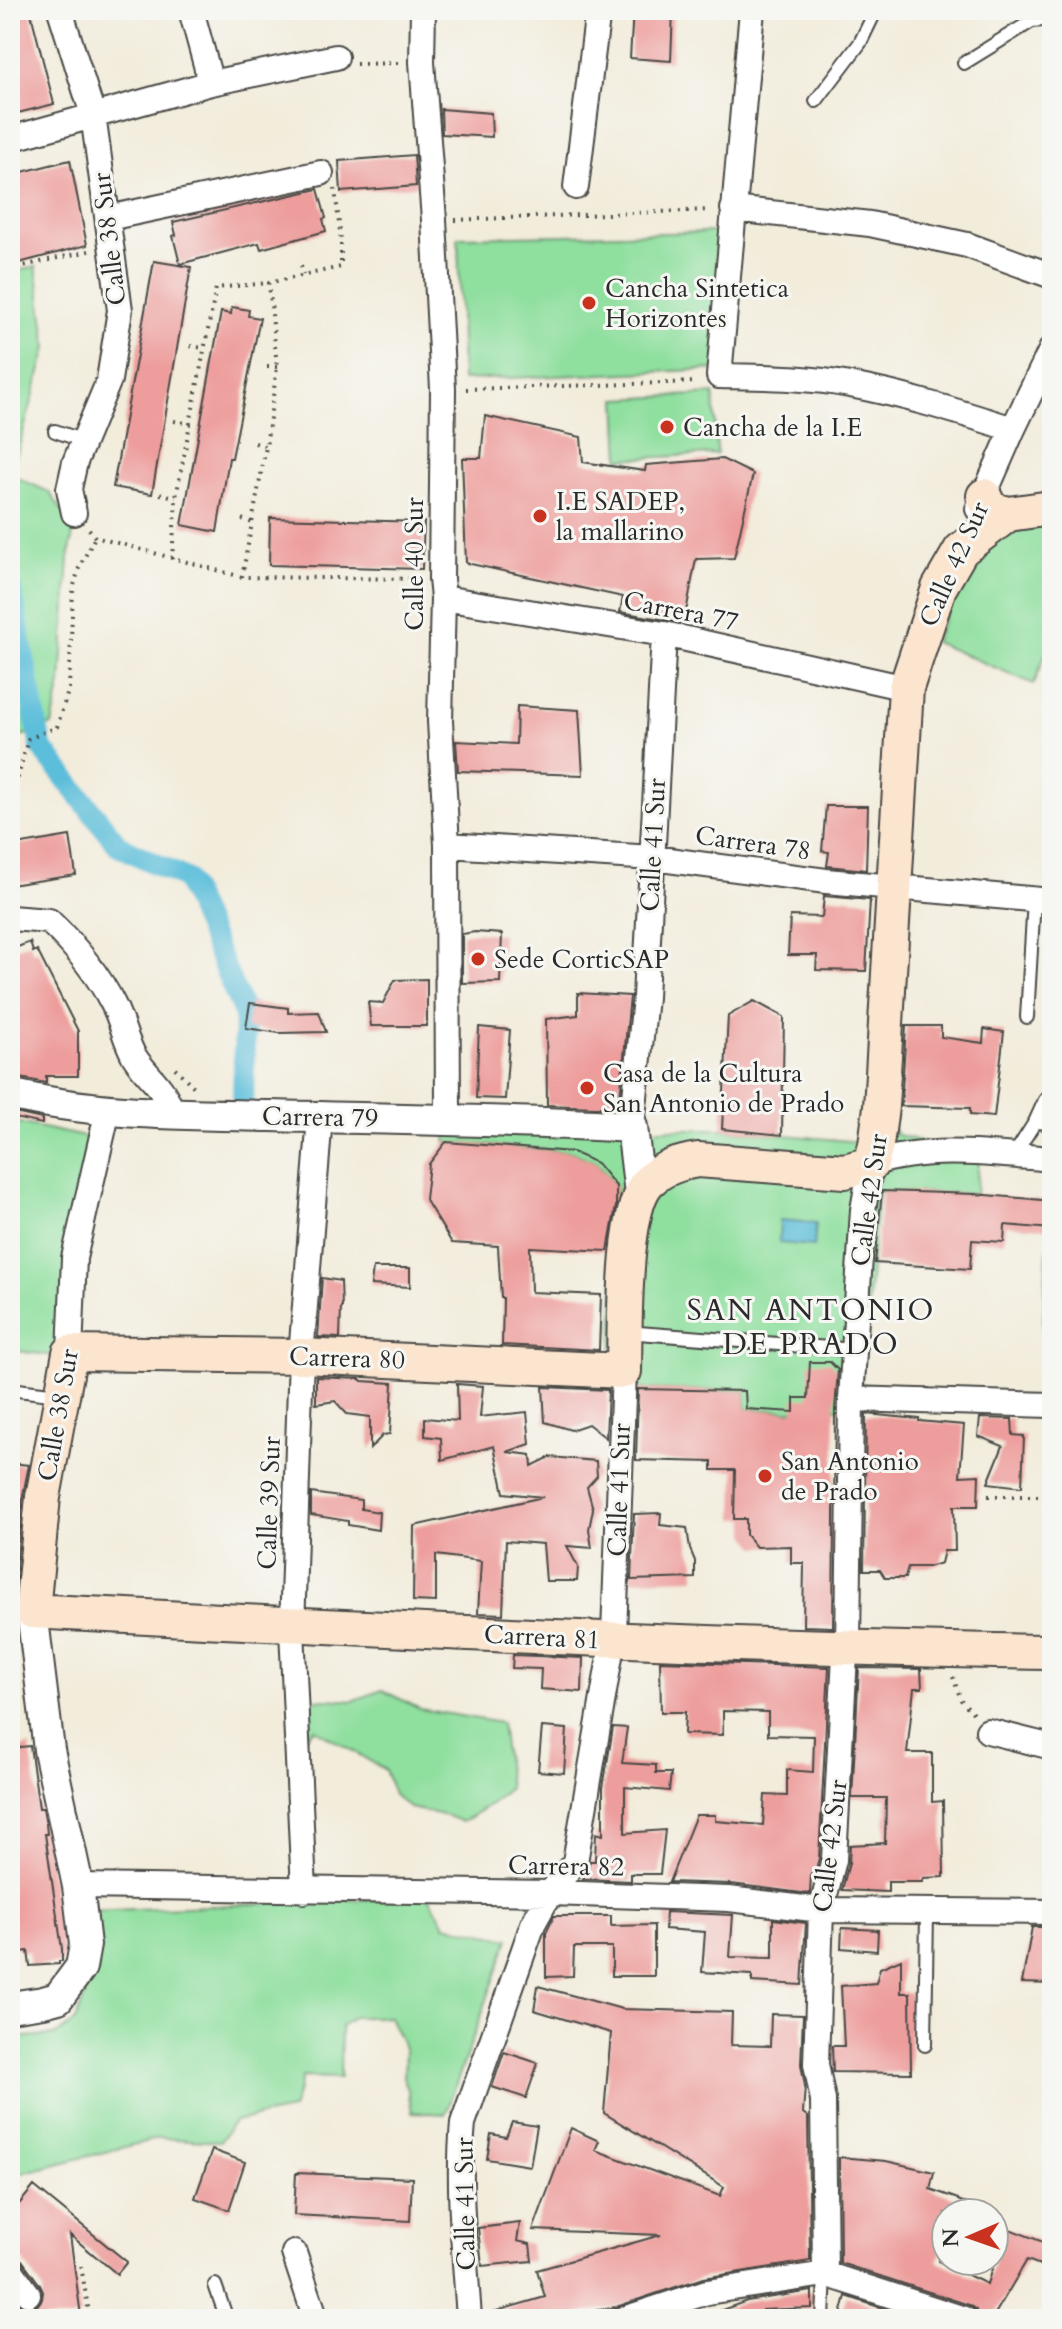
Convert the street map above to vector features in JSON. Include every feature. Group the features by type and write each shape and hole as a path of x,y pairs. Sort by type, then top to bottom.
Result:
{"main road":[{"path":"996,505 1052,510"},
{"name":"Calle 42 Sur","path":"871,1164 881,1107 906,688 939,588 961,550 996,505"},
{"name":"Carrera 79","path":"679,1162 698,1160 845,1171 871,1164"},
{"path":"640,1194 662,1171 679,1162"},
{"name":"Calle 41 Sur","path":"624,1371 627,1275 632,1225 640,1194"},
{"name":"Carrera 80","path":"70,1353 301,1356 624,1371"},
{"name":"Calle 38 Sur","path":"32,1611 43,1497 70,1353"},
{"name":"Carrera 81","path":"32,1611 613,1641 1052,1652"}],"street":[{"name":"Calle 38 Sur","path":"60,10 93,115 120,310 109,380 75,462 69,489 74,513"},
{"path":"191,10 211,83"},
{"name":"Calle 40 Sur","path":"423,10 422,62 443,389 440,721 447,845 448,1118"},
{"path":"576,187 598,10"},
{"path":"752,10 715,379 775,378 848,384 928,403 1013,429"},
{"path":"10,139 211,83 336,57"},
{"path":"108,218 321,173"},
{"path":"733,209 870,224 967,245 1052,276"},
{"name":"Calle 42 Sur","path":"996,505 1013,429 1052,348"},
{"name":"Carrera 77","path":"442,589 906,688"},
{"name":"Calle 41 Sur","path":"640,1194 633,1135 645,997 664,634"},
{"name":"Carrera 78","path":"447,845 653,858 893,888 1043,900"},
{"path":"10,918 49,921 80,952 113,1004 135,1057 170,1101 171,1113"},
{"name":"Carrera 79","path":"10,1094 45,1103 108,1110 448,1118 633,1135 659,1156 679,1162"},
{"name":"Calle 38 Sur","path":"70,1353 74,1258 108,1110"},
{"name":"Calle 39 Sur","path":"304,1891 293,1625 301,1356 320,1117"},
{"name":"Carrera 79","path":"871,1164 916,1153 1052,1159"},
{"name":"Calle 42 Sur","path":"825,2274 823,2100 816,2064 821,1910 834,1860 847,1649 851,1399 863,1210 871,1164"},
{"name":"Calle 41 Sur","path":"469,2319 461,2193 463,2123 533,1924 550,1893 575,1862 613,1641 624,1371"},
{"path":"851,1399 1052,1405"},
{"name":"Calle 38 Sur","path":"10,2007 58,1998 81,1967 85,1945 78,1886 49,1750 32,1611"},
{"path":"988,1731 1052,1747"},
{"name":"Carrera 82","path":"78,1886 550,1893 729,1899 821,1910 1052,1912"},
{"path":"294,2253 316,2319"},
{"path":"10,2269 28,2294"},
{"path":"624,2319 707,2292 825,2274 964,2319"}],"lane":[{"path":"816,101 860,43 876,10"},
{"path":"964,63 1032,21 1052,19"},
{"path":"55,431 84,441"},
{"path":"1027,1017 1043,900"},
{"path":"1014,1155 1045,1100 1052,1094"},
{"path":"1035,1122 1052,1123"},
{"path":"625,1332 854,1350"},
{"path":"10,1389 62,1395"},
{"path":"925,2045 927,1912"},
{"path":"823,2319 825,2274"},
{"path":"215,2285 227,2319"}],"path":[{"path":"336,57 354,64 422,62"},
{"path":"172,559 176,497 216,288 229,284 269,283 341,267 333,171 321,173"},
{"path":"434,220 733,209"},
{"path":"10,265 14,268 97,250"},
{"path":"301,266 303,275"},
{"path":"242,577 277,367 269,283"},
{"path":"190,346 204,348"},
{"path":"267,367 277,367"},
{"path":"443,389 715,379"},
{"path":"174,421 191,424"},
{"path":"255,443 266,447"},
{"path":"160,494 176,497"},
{"path":"242,519 252,523"},
{"path":"16,785 28,739 57,727 69,688 73,589 79,568 95,537 242,577 442,589"},
{"path":"10,733 16,785"},
{"path":"10,769 16,785"},
{"path":"988,1496 1052,1496"},
{"path":"951,1672 961,1700 988,1731"},
{"path":"81,2266 90,2319"}],"green space":[{"name":"Cancha Sintetica Horizontes","path":"716,232 721,369 462,380 458,237"},
{"path":"36,266 47,348 11,475 49,492 74,527 69,558 61,684 52,725 13,739 10,720 10,273"},
{"name":"Cancha de la I.E","path":"714,394 717,454 620,459 617,399"},
{"path":"1052,520 1052,637 1034,684 934,642 971,555 998,535"},
{"path":"448,1118 641,1129 722,1129 859,1142 862,1119 889,1121 897,1135 944,1147 980,1149 976,1194 878,1191 860,1390 844,1408 799,1408 791,1411 746,1409 745,1391 623,1389 612,1356 616,1186 597,1163 572,1152 446,1142"},
{"path":"10,1121 94,1139 56,1356 10,1350"},
{"path":"1047,1247 1052,1247 1052,1347 1042,1347"},
{"path":"382,1690 420,1709 501,1723 509,1788 462,1822 410,1808 394,1795 385,1770 315,1729 301,1741 296,1717 308,1700 353,1701"},
{"path":"429,1897 445,1925 509,1939 445,2114 412,2112 404,2082 405,2050 389,2017 354,2017 341,2026 340,2078 302,2077 292,2110 234,2121 220,2142 160,2138 10,2176 10,2038 56,2035 75,2021 85,1997 92,1964 87,1911"}],"water":[{"path":"780,1220 816,1223 814,1246 779,1243"}],"building":[{"path":"10,10 30,10 54,104 10,115"},
{"path":"633,10 673,10 671,61 630,58"},
{"path":"441,109 491,113 492,137 442,134"},
{"path":"414,155 416,186 341,192 339,161"},
{"path":"70,160 87,245 15,264 10,244 10,175"},
{"path":"318,189 326,218 323,219 326,231 261,249 259,243 180,264 173,222"},
{"path":"154,261 191,267 152,494 113,487"},
{"path":"232,307 249,310 248,316 260,318 232,458 229,458 217,532 182,525 221,312 231,314"},
{"path":"485,416 581,437 583,462 645,471 646,465 722,459 753,474 734,558 696,559 684,623 620,612 623,597 466,563 462,458 481,458"},
{"path":"270,518 424,522 422,569 269,565"},
{"path":"517,706 579,710 583,775 458,771 456,741 516,744"},
{"path":"826,806 868,806 866,870 827,866 829,852 822,851"},
{"path":"70,836 76,875 10,885 10,846"},
{"path":"824,896 870,900 866,971 816,970 817,955 788,955 790,916 822,917"},
{"name":"Sede CorticSAP","path":"462,934 502,934 500,982 462,983"},
{"path":"30,942 78,1031 78,1076 46,1076 46,1083 10,1076 10,950"},
{"path":"427,979 427,1026 371,1026 368,1002 383,1003 395,980"},
{"name":"Casa de la Cultura San Antonio de Prado","path":"578,993 630,996 619,1108 547,1105 546,1019 578,1015"},
{"path":"754,1001 784,1017 782,1135 722,1129 728,1016"},
{"path":"250,1003 288,1008 288,1013 319,1012 326,1032 279,1033 246,1028"},
{"path":"906,1026 941,1026 941,1037 983,1043 984,1029 1004,1032 994,1117 970,1115 970,1108 901,1106"},
{"path":"479,1027 510,1030 505,1099 476,1098"},
{"path":"10,1112 42,1119 42,1124 10,1117"},
{"path":"446,1142 572,1152 597,1163 616,1186 616,1206 608,1251 530,1247 531,1292 601,1295 599,1350 502,1345 503,1298 498,1246 452,1243 425,1199 429,1164"},
{"path":"882,1191 976,1194 1052,1201 1052,1229 1005,1225 1004,1242 972,1240 970,1269 875,1263"},
{"path":"373,1268 410,1268 410,1287 371,1285"},
{"path":"322,1278 341,1281 340,1338 318,1337"},
{"path":"810,1362 830,1362 838,1370 833,1627 803,1626 804,1563 791,1563 791,1546 756,1547 746,1535 746,1519 734,1519 735,1470 712,1470 712,1462 636,1460 638,1389 745,1391 746,1409 794,1412 794,1398 808,1398"},
{"path":"316,1377 393,1383 390,1434 383,1435 370,1449 370,1417 347,1414 335,1401 316,1404"},
{"path":"457,1384 483,1386 480,1417 527,1412 530,1444 507,1452 531,1455 532,1466 550,1457 596,1461 597,1476 587,1487 593,1509 589,1529 592,1548 567,1546 578,1567 577,1581 546,1581 543,1544 506,1541 503,1614 478,1613 481,1561 436,1555 436,1602 413,1601 414,1526 543,1497 504,1493 494,1446 442,1460 441,1438 425,1436 425,1418 458,1421"},
{"path":"543,1387 608,1390 606,1438 588,1424 571,1430 545,1422"},
{"path":"866,1414 964,1425 960,1476 979,1475 978,1506 954,1506 955,1551 944,1551 941,1563 928,1567 908,1567 905,1578 885,1578 880,1570 864,1570"},
{"path":"980,1418 1012,1419 1013,1435 1024,1436 1022,1487 988,1483 1003,1446 978,1436"},
{"path":"10,1463 29,1465 14,1590 10,1589"},
{"path":"311,1493 361,1500 361,1509 379,1512 378,1530 311,1515"},
{"path":"661,1513 660,1525 687,1528 695,1561 695,1578 631,1580 634,1514"},
{"path":"513,1655 583,1658 582,1692 540,1689 541,1669 512,1668"},
{"path":"660,1661 829,1667 819,1858 815,1873 811,1874 810,1894 731,1884 669,1882 696,1815 715,1815 715,1821 763,1825 765,1795 787,1796 787,1770 813,1772 814,1736 768,1735 768,1712 723,1711 723,1735 684,1734 685,1712 661,1712"},
{"path":"859,1668 921,1669 922,1688 914,1688 907,1753 932,1753 932,1802 943,1801 944,1877 923,1878 923,1882 888,1882 888,1892 842,1890 850,1845 885,1843 886,1798 852,1798"},
{"path":"542,1727 567,1729 564,1773 538,1771"},
{"path":"613,1727 627,1728 622,1763 656,1765 656,1773 671,1773 669,1791 625,1787 625,1833 665,1830 660,1874 631,1874 631,1881 583,1879 590,1861 595,1861 596,1833 603,1835 603,1788"},
{"path":"30,1746 39,1808 43,1808 46,1824 62,1961 59,1964 30,1966 28,1951 22,1952 10,1940 10,1748"},
{"path":"666,1912 733,1915 730,1957 773,1958 773,1919 806,1923 802,1985 752,1982 752,1975 702,1972 705,1932 665,1929"},
{"path":"554,1916 611,1916 611,1926 654,1925 654,1976 612,1976 612,1947 574,1947 573,1976 546,1977 546,1933"},
{"path":"1032,1927 1052,1927 1052,1984 1022,1983"},
{"path":"842,1928 878,1930 877,1951 841,1948"},
{"path":"901,1959 901,1993 910,1993 911,2073 833,2072 832,2046 844,2046 841,1986 876,1983 880,1968"},
{"path":"538,1986 622,2009 732,2012 731,2045 770,2046 771,2014 803,2015 801,2064 805,2086 803,2113 808,2117 810,2261 703,2278 616,2307 562,2319 487,2319 486,2314 545,2297 537,2270 661,2235 533,2230 571,2128 599,2141 595,2150 720,2196 724,2187 604,2113 611,2033 534,2010"},
{"path":"504,2052 538,2063 526,2098 492,2087"},
{"path":"512,2122 537,2126 530,2166 487,2159 491,2134 506,2137"},
{"path":"212,2150 245,2162 229,2210 195,2198"},
{"path":"839,2157 886,2161 934,2172 930,2189 952,2197 930,2197 930,2277 972,2277 987,2284 989,2277 1010,2277 1010,2229 1051,2245 1043,2266 1027,2260 992,2319 979,2319 976,2310 969,2305 840,2263"},
{"path":"296,2173 412,2178 410,2221 294,2215"},
{"path":"34,2186 127,2262 117,2274 70,2235 81,2316 10,2319 10,2295 21,2307 29,2309 37,2306 42,2299 40,2285 22,2260 10,2254 10,2193 20,2203"},
{"path":"520,2223 517,2241 530,2244 532,2261 482,2266 478,2228"},
{"path":"812,2291 812,2308 762,2310 762,2319 706,2319 705,2316 747,2301"},
{"path":"846,2296 915,2319 840,2319"}],"waterway":[{"path":"10,585 41,747 118,845 186,879 245,1015 243,1102"}],"place":[{"name":"Cancha Sintetica Horizontes","path":"589,303"},
{"name":"Cancha de la I.E","path":"667,427"},
{"name":"I.E SADEP, la mallarino","path":"540,516"},
{"name":"Sede CorticSAP","path":"478,959"},
{"name":"Casa de la Cultura San Antonio de Prado","path":"587,1088"},
{"name":"San Antonio de Prado","path":"765,1476"}],"district":[{"name":"SAN ANTONIO DE PRADO","path":"811,1327"}]}
